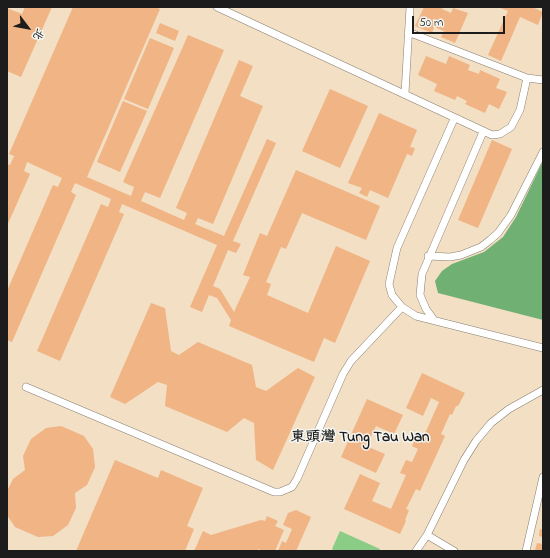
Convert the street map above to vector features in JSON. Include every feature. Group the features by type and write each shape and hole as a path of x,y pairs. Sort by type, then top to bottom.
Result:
{"lane":[{"path":"217,7 405,93 454,119 492,135 500,134 511,127 520,110 527,78"},
{"path":"405,93 410,7"},
{"path":"408,32 527,78 543,80"},
{"path":"454,119 397,248 389,284 392,295 402,307 416,316 543,348"},
{"path":"434,320 426,309 420,295 422,274 428,256 483,132"},
{"path":"428,256 440,258 461,255 481,247 494,237 511,215 543,152"},
{"path":"26,387 267,489 280,492 292,487 297,479 343,374 351,361 402,307"},
{"path":"416,551 427,535 464,460 476,440 491,423 509,409 543,390"},
{"path":"526,551 543,477"},
{"path":"427,535 454,551"}],"green space":[{"path":"543,161 543,320 438,293 435,281 442,271 452,264 484,252 503,237 516,217"},
{"path":"340,531 380,549 379,551 335,551 332,549"}],"building":[{"path":"25,7 52,7 21,77 7,71 7,8 22,14"},
{"path":"73,7 155,7 160,9 87,177 131,196 134,187 123,182 188,35 224,50 160,198 145,192 141,201 184,220 187,213 176,208 239,60 253,66 240,96 263,106 213,224 198,218 195,224 224,236 267,139 276,143 233,241 241,244 236,253 228,250 213,286 220,289 234,312 250,277 243,275 260,233 267,236 296,170 380,206 366,240 302,213 286,249 281,247 266,282 271,284 267,295 308,313 336,246 370,261 335,343 324,338 314,362 229,326 231,320 217,298 209,295 202,312 190,307 217,245 122,204 119,212 124,214 60,361 37,351 101,204 108,207 111,199 75,183 71,192 76,195 12,342 7,340 7,291 53,185 58,187 62,178 27,162 24,171 30,174 7,226 7,164 10,165 14,156 9,154"},
{"path":"424,7 443,7 442,9 451,13 453,8 468,13 455,43 441,37 444,31 434,27 432,33 415,26"},
{"path":"498,7 532,7 543,12 538,25 520,17 501,61 488,55 508,11"},
{"path":"160,23 179,31 175,41 156,33"},
{"path":"150,38 174,48 148,109 124,99"},
{"path":"426,56 446,64 449,56 470,65 468,70 479,74 480,70 500,79 496,88 507,92 499,109 489,104 485,113 465,104 467,101 457,96 455,100 434,91 437,84 418,75"},
{"path":"330,89 368,106 340,168 302,151"},
{"path":"123,101 147,111 120,172 97,162"},
{"path":"379,113 417,130 410,147 415,148 412,156 407,154 388,198 370,190 367,197 359,193 362,188 348,183"},
{"path":"492,140 512,149 478,228 458,220"},
{"path":"151,303 165,308 171,351 179,355 198,342 252,365 256,387 266,391 298,368 315,377 273,470 256,460 254,423 244,418 227,432 165,406 167,385 158,382 125,404 110,397"},
{"path":"422,373 465,393 452,415 450,414 441,434 445,436 420,491 416,489 406,509 409,510 400,534 344,509 360,474 380,483 372,501 391,509 406,475 400,473 406,460 412,462 418,449 412,446 418,433 424,436 439,402 431,398 423,416 406,408"},
{"path":"367,399 403,415 394,434 376,426 366,446 385,454 376,473 341,457"},
{"path":"61,426 84,436 93,449 95,467 87,485 75,493 76,508 68,525 53,536 38,537 15,527 7,515 7,491 13,479 25,470 23,456 31,439 46,428"},
{"path":"115,460 158,478 161,470 203,488 187,526 194,529 185,551 76,551"},
{"path":"296,510 311,517 296,551 278,551 282,541 286,543 292,529 283,525 288,513"},
{"path":"267,516 278,521 275,526 284,530 275,551 264,551 258,549 258,551 194,551 203,531 211,535 261,520 265,521"},
{"path":"540,529 543,530 543,537 539,536"},
{"path":"537,543 543,544 543,551 535,550"}],"district":[{"name":"東頭灣 Tung Tau Wan","path":"360,439"}]}
